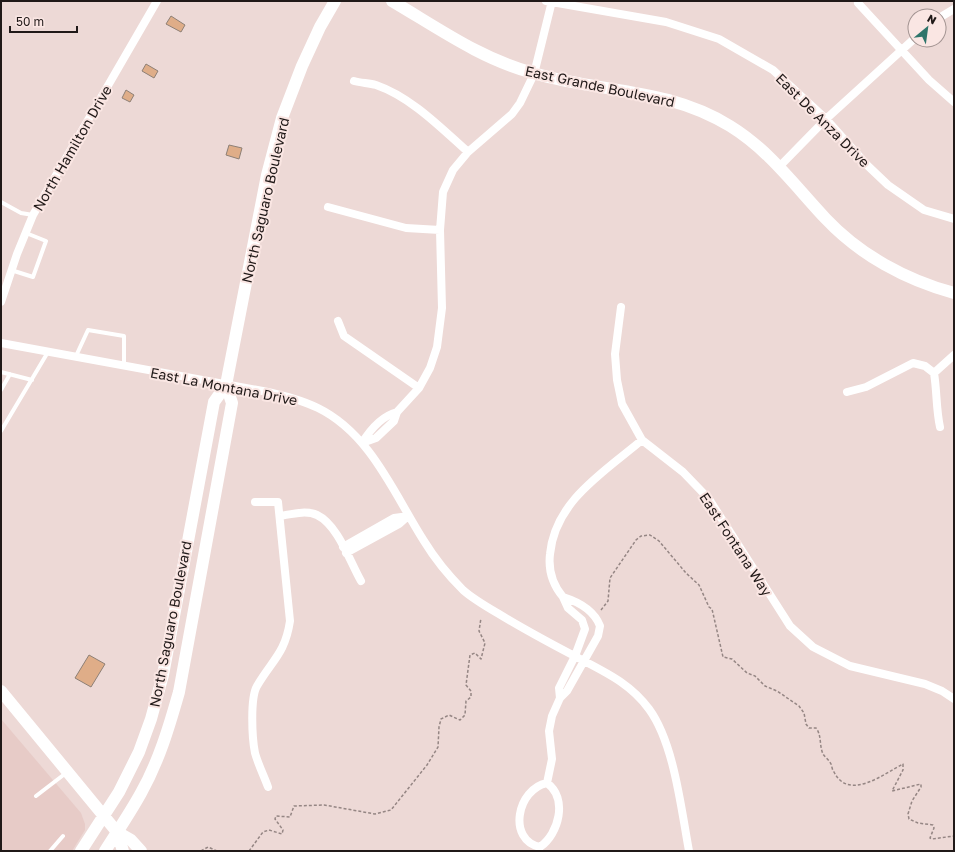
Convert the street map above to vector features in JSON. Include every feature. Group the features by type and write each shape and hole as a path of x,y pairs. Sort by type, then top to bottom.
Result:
{"main road":[{"name":"North Saguaro Boulevard","path":"105,851 111,826 151,719 163,675 214,402 226,385 267,175 282,118 302,66 320,27 335,1"},
{"name":"East Grande Boulevard","path":"392,1 482,55 534,74 653,95 688,106 731,127 760,149 779,167 826,220 858,247 897,271 921,282 954,293"},
{"name":"North Saguaro Boulevard","path":"81,851 111,826 142,792 158,758 170,725 179,692 232,403 226,385"},
{"path":"1,691 111,826 123,851"},
{"path":"111,826 131,840 141,851"}],"street":[{"name":"North Hamilton Drive","path":"1,302 4,282 12,270 33,215 157,1"},
{"path":"362,443 376,438 394,421 397,412 419,388 430,368 438,347 442,308 440,212 443,192 453,170 468,152 512,114 520,103 534,74 549,2"},
{"name":"East De Anza Drive","path":"549,2 666,22 720,39 773,70 826,119 868,166 888,185 924,210 954,219"},
{"path":"858,3 929,80 954,102"},
{"path":"779,167 826,119 907,45"},
{"path":"354,81 375,85 402,99 432,120 468,152"},
{"path":"328,208 406,228 440,230"},
{"name":"East Fontana Way","path":"621,307 615,354 617,380 622,404 642,440 683,472 709,499 790,626 800,637 813,647 850,666 925,684 942,691 954,700"},
{"path":"338,321 344,336 419,388"},
{"name":"East La Montana Drive","path":"1,343 280,395 319,408 346,427 375,459 408,516 442,567 466,592 516,625 609,674 631,688 650,711 667,741 690,851"},
{"path":"934,373 954,355"},
{"path":"847,392 866,387 913,363 926,366 934,373 937,394 936,411 940,428"},
{"path":"579,658 585,629 584,624 568,608 553,582 549,566 551,543 558,523 581,491 642,440"},
{"path":"255,502 278,502 290,621 288,638 281,653 256,687 252,702 255,753 268,788"},
{"path":"280,516 306,513 316,515 326,521 345,550 361,581"},
{"path":"345,550 394,518 408,516"},
{"path":"546,783 552,759 549,731 552,716 560,698 559,688 579,658 598,636 600,626 596,616 575,601 563,597"},
{"path":"584,624 596,616"},
{"path":"546,783 553,790 557,799 558,818 552,835 541,849 524,838 520,819 522,806 528,794 537,785 546,783"}],"lane":[{"path":"1,202 21,213 33,215"},
{"path":"12,270 33,277 46,241 25,233"},
{"path":"76,357 88,330 124,336 124,366"},
{"path":"1,431 49,352"},
{"path":"1,372 32,380"},
{"path":"1,390 10,374"},
{"path":"36,796 67,772"},
{"path":"50,851 63,836"}],"path":[{"path":"596,616 608,601 610,578 636,540 641,536 650,535 659,541 686,573 699,585 709,607 712,610 723,657 732,659 741,670 755,676 765,686 777,691 800,706 804,713 806,724 810,728 816,728 820,733 820,746 824,755 831,763 834,773 844,783 849,786 869,783 903,764 903,770 892,791 922,784 912,802 908,814 909,819 918,823 933,825 934,828 930,838 932,839 954,836"},
{"path":"249,851 263,832 269,830 282,834 283,830 275,819 276,816 290,817 294,806 324,805 375,814 391,810 427,765 438,747 441,719 449,715 460,720 465,715 466,701 471,697 471,691 466,685 470,655 475,653 480,659 486,643 479,631 481,618"},
{"path":"201,851 208,847 217,851"}],"shaded area":[{"path":"1,719 81,813 85,824 85,830 72,851 1,851"}],"building":[{"path":"171,16 185,25 181,32 166,24"},
{"path":"146,64 158,71 154,78 142,71"},
{"path":"126,90 134,95 130,102 122,98"},
{"path":"229,145 242,148 239,159 226,155"},
{"path":"89,655 105,664 91,687 75,678"}]}
